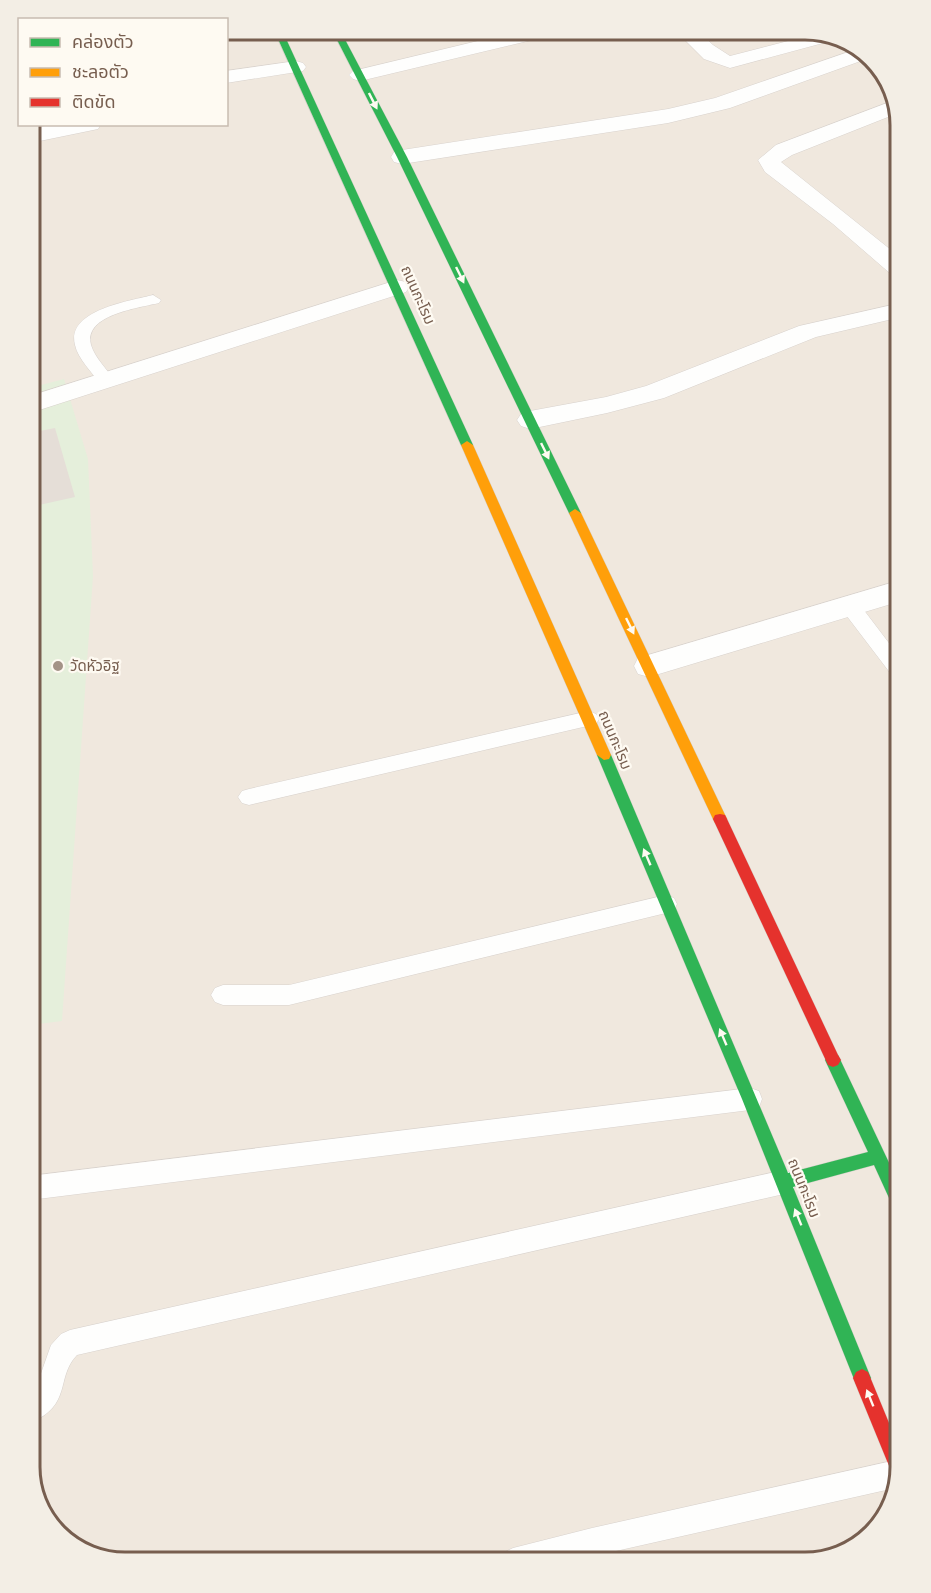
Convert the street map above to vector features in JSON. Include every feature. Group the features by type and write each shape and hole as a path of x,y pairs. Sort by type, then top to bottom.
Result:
{"main road":[{"name":"ถนนกะโรม","path":"284,40 305,78 588,719 750,1099 890,1447"},
{"path":"340,40 354,76 402,157 890,1155 784,1182"}],"street":[{"path":"354,76 505,41"},
{"path":"697,41 712,55 722,61 730,62 811,41"},
{"path":"829,44 844,60"},
{"path":"402,157 668,116 722,103 855,56"},
{"path":"730,62 758,91"},
{"path":"228,77 305,78"},
{"path":"889,109 784,150 769,160 773,167 890,261"},
{"path":"41,134 80,126"},
{"path":"41,401 397,287"},
{"path":"530,420 607,405 655,392 808,331 890,312"},
{"path":"649,666 890,593"}],"lane":[{"path":"106,380 83,345 82,332 88,322 104,313 153,300"},
{"path":"850,606 890,659"},
{"path":"249,797 588,719"},
{"path":"223,995 288,995 666,904"},
{"path":"40,1187 750,1099"},
{"path":"40,1402 48,1391 55,1360 63,1348 70,1343 784,1182"},
{"path":"596,1552 890,1475"}],"shaded area":[{"path":"228,40 811,41 843,49 862,62 876,78 886,98 890,125 890,1479 879,1510 869,1524 853,1538 843,1544 817,1552 120,1552 88,1544 69,1531 49,1505 41,1479 41,126 228,126"}],"green space":[{"name":"วัดหัวอิฐ","path":"64,379 88,459 93,576 62,1021 40,1024 41,385"}],"building":[{"path":"55,428 75,497 41,505 41,431"}],"traffic: fast":[{"path":"283,40 467,445"},
{"path":"341,40 402,157 575,513"},
{"path":"604,755 750,1099 862,1378"},
{"path":"833,1060 890,1182"},
{"path":"784,1182 878,1157"}],"traffic: slow":[{"path":"467,445 604,755"},
{"path":"575,513 720,819"}],"traffic: jam":[{"path":"720,819 833,1060"},
{"path":"862,1378 890,1447"}],"place":[{"name":"วัดหัวอิฐ","path":"58,666"}]}
